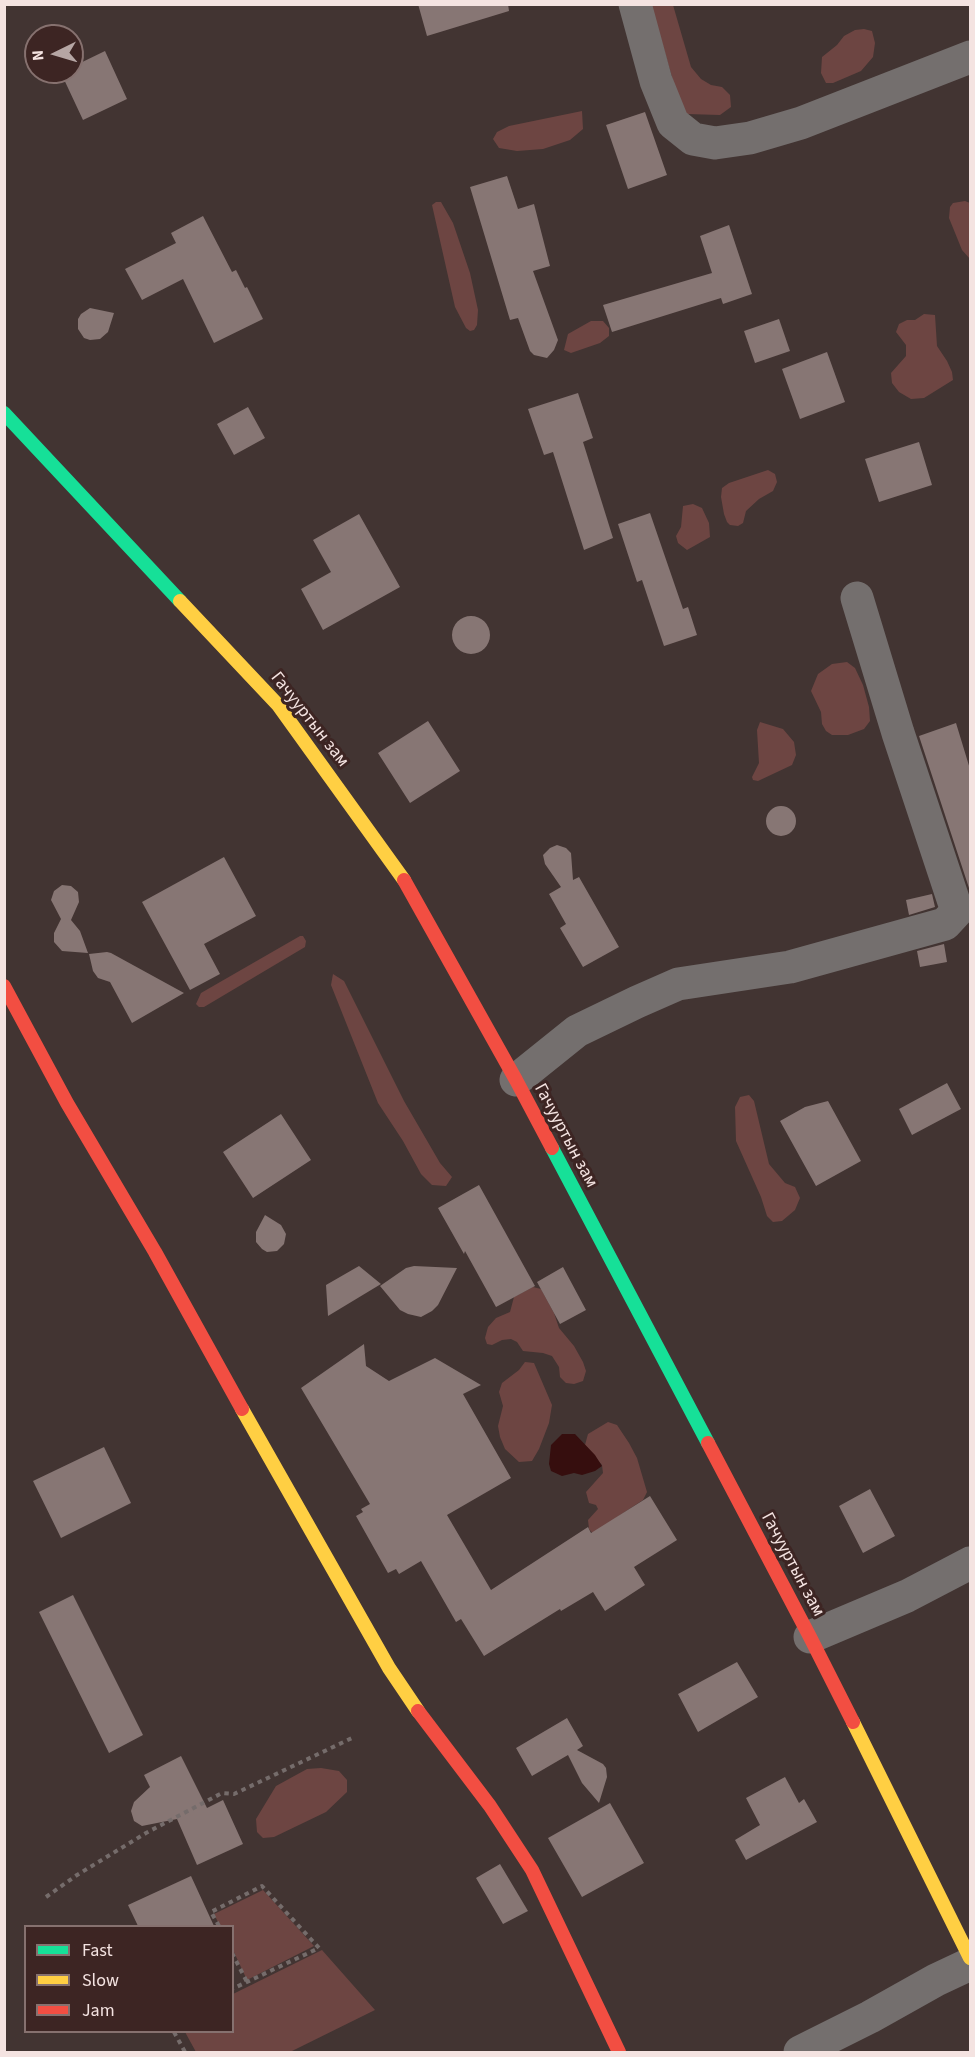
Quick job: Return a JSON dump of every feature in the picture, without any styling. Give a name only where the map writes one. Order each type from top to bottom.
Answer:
[{"type":"main road","name":"Гачууртын зам","points":[[4,414],[278,705],[398,870],[516,1080],[810,1637],[970,1958]]},
{"type":"main road","points":[[4,986],[67,1103],[155,1252],[389,1668],[426,1723],[490,1806],[532,1870],[619,2052]]},
{"type":"street","points":[[635,4],[656,81],[673,123],[693,139],[715,143],[750,138],[801,123],[970,57]]},
{"type":"street","points":[[516,1080],[577,1031],[678,984],[790,967],[945,924],[957,911],[905,756],[857,598]]},
{"type":"street","points":[[810,1637],[907,1596],[970,1563]]},
{"type":"street","points":[[800,2052],[970,1964]]},
{"type":"path","points":[[46,1897],[77,1875],[155,1828],[222,1793],[234,1794],[352,1738]]},
{"type":"path","points":[[218,1925],[211,1912],[262,1886],[320,1948],[234,1988]]},
{"type":"path","points":[[234,1957],[248,1982]]},
{"type":"path","points":[[175,2033],[185,2052]]},
{"type":"shaded area","points":[[651,5],[673,5],[691,67],[701,79],[711,85],[722,87],[730,95],[731,107],[720,115],[687,114],[681,108]]},
{"type":"shaded area","points":[[855,30],[872,31],[875,43],[873,57],[861,71],[833,83],[826,83],[821,73],[822,57],[844,36]]},
{"type":"shaded area","points":[[582,111],[583,129],[570,140],[543,149],[517,151],[499,148],[493,139],[497,132],[509,126]]},
{"type":"shaded area","points":[[965,201],[970,203],[970,259],[962,250],[949,218],[950,207],[953,203]]},
{"type":"shaded area","points":[[441,202],[453,223],[470,273],[478,310],[477,325],[474,330],[470,331],[466,328],[455,307],[432,205]]},
{"type":"shaded area","points":[[924,314],[935,315],[937,346],[947,361],[953,380],[924,398],[911,399],[899,392],[892,383],[891,373],[906,356],[906,345],[896,332],[899,324],[907,320],[915,320]]},
{"type":"shaded area","points":[[591,321],[603,321],[609,328],[609,336],[600,343],[571,353],[564,350],[568,334]]},
{"type":"shaded area","points":[[768,470],[775,474],[777,482],[773,491],[759,499],[746,511],[743,523],[738,526],[730,525],[724,514],[722,488],[729,483]]},
{"type":"shaded area","points":[[693,504],[702,508],[709,523],[710,537],[687,550],[678,543],[676,536],[681,527],[683,506]]},
{"type":"shaded area","points":[[847,662],[855,668],[863,685],[870,721],[864,729],[848,735],[832,735],[822,724],[821,712],[811,691],[818,674],[832,664]]},
{"type":"shaded area","points":[[760,722],[783,729],[794,742],[796,755],[792,765],[758,781],[753,780],[752,777],[759,763],[757,730]]},
{"type":"shaded area","points":[[303,936],[306,941],[305,947],[204,1007],[196,1004],[201,993]]},
{"type":"shaded area","points":[[333,974],[344,981],[404,1101],[440,1163],[452,1177],[446,1186],[432,1185],[421,1174],[378,1103],[331,985]]},
{"type":"shaded area","points":[[749,1095],[754,1101],[769,1164],[785,1183],[795,1187],[800,1198],[795,1210],[782,1221],[773,1222],[767,1216],[736,1141],[735,1107],[740,1097]]},
{"type":"shaded area","points":[[533,1287],[541,1289],[559,1328],[574,1346],[583,1362],[586,1371],[583,1381],[574,1384],[566,1383],[560,1377],[559,1367],[552,1356],[523,1351],[517,1342],[511,1339],[492,1345],[487,1344],[485,1338],[488,1327],[496,1318],[510,1312],[514,1297]]},
{"type":"shaded area","points":[[525,1362],[534,1363],[552,1405],[549,1423],[539,1449],[532,1461],[519,1462],[505,1449],[500,1437],[498,1426],[503,1406],[499,1392],[502,1383],[519,1370]]},
{"type":"shaded area","points":[[608,1422],[617,1425],[629,1443],[637,1458],[647,1492],[643,1500],[595,1536],[589,1529],[588,1520],[598,1509],[596,1505],[589,1503],[586,1492],[603,1473],[602,1465],[585,1445],[588,1434]]},
{"type":"shaded area","points":[[562,1434],[575,1434],[602,1466],[582,1475],[574,1473],[562,1476],[551,1471],[549,1464],[551,1445]]},
{"type":"shaded area","points":[[321,1768],[339,1771],[347,1780],[347,1792],[326,1812],[274,1837],[263,1838],[257,1832],[256,1819],[276,1786],[307,1769]]},
{"type":"shaded area","points":[[263,1890],[314,1946],[247,1980],[234,1952],[234,1925],[220,1925],[214,1914]]},
{"type":"shaded area","points":[[322,1950],[375,2010],[290,2052],[196,2052],[186,2033],[234,2033],[234,1994]]},
{"type":"building","points":[[418,4],[508,4],[509,11],[427,36]]},
{"type":"building","points":[[105,51],[127,99],[83,120],[66,84],[84,84],[84,61]]},
{"type":"building","points":[[645,112],[667,175],[628,189],[606,125]]},
{"type":"building","points":[[507,176],[518,209],[534,204],[550,266],[533,271],[558,340],[554,350],[547,358],[534,355],[530,351],[518,318],[510,320],[470,187]]},
{"type":"building","points":[[203,216],[232,272],[236,270],[263,319],[214,343],[183,279],[142,300],[125,269],[176,243],[171,233]]},
{"type":"building","points":[[729,225],[752,294],[723,304],[721,298],[612,332],[603,305],[712,273],[700,236]]},
{"type":"building","points":[[90,308],[114,313],[108,332],[100,339],[84,338],[78,329],[78,319]]},
{"type":"building","points":[[779,319],[790,351],[755,363],[744,331]]},
{"type":"building","points":[[827,352],[845,402],[800,419],[782,369]]},
{"type":"building","points":[[578,393],[593,438],[583,442],[613,538],[584,550],[553,452],[544,455],[528,409]]},
{"type":"building","points":[[248,407],[265,438],[234,455],[217,424]]},
{"type":"building","points":[[919,442],[932,485],[879,502],[865,459]]},
{"type":"building","points":[[650,513],[683,609],[688,607],[697,635],[664,646],[642,580],[637,582],[618,524]]},
{"type":"building","points":[[359,514],[400,587],[323,630],[301,589],[331,572],[313,540]]},
{"type":"building","points":[[471,616],[484,622],[490,635],[484,648],[471,654],[458,648],[452,635],[458,622]]},
{"type":"building","points":[[428,721],[460,771],[410,803],[378,753]]},
{"type":"building","points":[[956,723],[970,769],[969,888],[919,736]]},
{"type":"building","points":[[781,806],[792,810],[796,821],[792,832],[781,836],[770,832],[766,821],[770,810]]},
{"type":"building","points":[[557,845],[566,848],[571,853],[573,880],[579,877],[619,947],[583,967],[560,928],[566,924],[549,894],[561,887],[545,864],[543,855]]},
{"type":"building","points":[[224,857],[256,916],[204,944],[220,974],[190,990],[142,902]]},
{"type":"building","points":[[62,885],[71,886],[78,892],[79,902],[71,920],[80,931],[88,953],[62,951],[54,942],[54,933],[61,919],[51,900],[54,891]]},
{"type":"building","points":[[932,894],[935,907],[909,915],[906,900]]},
{"type":"building","points":[[944,944],[947,962],[920,967],[917,951]]},
{"type":"building","points":[[107,952],[184,993],[132,1023],[110,982],[98,978],[93,971],[89,954]]},
{"type":"building","points":[[947,1083],[961,1109],[912,1135],[899,1109]]},
{"type":"building","points":[[828,1101],[861,1161],[816,1186],[780,1121],[805,1107]]},
{"type":"building","points":[[281,1114],[311,1160],[253,1198],[223,1152]]},
{"type":"building","points":[[479,1185],[535,1286],[496,1307],[438,1208]]},
{"type":"building","points":[[265,1215],[281,1225],[286,1234],[284,1244],[277,1251],[267,1252],[256,1242],[256,1232]]},
{"type":"building","points":[[359,1266],[381,1284],[328,1316],[326,1285]]},
{"type":"building","points":[[414,1266],[457,1268],[438,1305],[421,1317],[400,1310],[380,1286],[406,1268]]},
{"type":"building","points":[[563,1267],[586,1310],[560,1324],[537,1282]]},
{"type":"building","points":[[364,1344],[366,1366],[389,1381],[435,1358],[481,1385],[463,1394],[511,1478],[447,1515],[491,1590],[588,1527],[591,1533],[650,1496],[677,1540],[634,1567],[645,1585],[605,1611],[593,1592],[561,1611],[560,1609],[484,1656],[461,1619],[456,1622],[421,1561],[399,1574],[396,1569],[388,1573],[356,1516],[363,1512],[361,1509],[370,1504],[301,1388]]},
{"type":"building","points":[[104,1447],[131,1503],[61,1538],[33,1481]]},
{"type":"building","points":[[870,1489],[895,1536],[863,1553],[839,1506]]},
{"type":"building","points":[[73,1595],[143,1735],[109,1753],[39,1612]]},
{"type":"building","points":[[737,1662],[758,1697],[698,1732],[678,1694]]},
{"type":"building","points":[[567,1718],[583,1746],[577,1750],[603,1764],[606,1768],[607,1777],[599,1803],[582,1783],[568,1755],[532,1776],[516,1748]]},
{"type":"building","points":[[181,1756],[207,1808],[223,1800],[243,1844],[197,1865],[177,1819],[142,1826],[134,1821],[131,1811],[134,1802],[150,1787],[144,1775]]},
{"type":"building","points":[[785,1777],[799,1803],[804,1799],[817,1822],[746,1860],[735,1840],[760,1825],[746,1798]]},
{"type":"building","points":[[610,1803],[644,1863],[582,1897],[548,1838]]},
{"type":"building","points":[[500,1864],[528,1911],[503,1924],[476,1878]]},
{"type":"building","points":[[191,1876],[214,1925],[138,1925],[128,1905]]},
{"type":"traffic: fast","points":[[4,413],[180,601]]},
{"type":"traffic: fast","points":[[552,1148],[708,1443]]},
{"type":"traffic: slow","points":[[180,601],[278,705],[404,880]]},
{"type":"traffic: slow","points":[[242,1409],[389,1668],[418,1711]]},
{"type":"traffic: slow","points":[[853,1722],[970,1958]]},
{"type":"traffic: jam","points":[[404,880],[552,1148]]},
{"type":"traffic: jam","points":[[4,986],[67,1103],[155,1252],[242,1409]]},
{"type":"traffic: jam","points":[[708,1443],[853,1722]]},
{"type":"traffic: jam","points":[[418,1711],[490,1806],[532,1870],[619,2052]]}]
